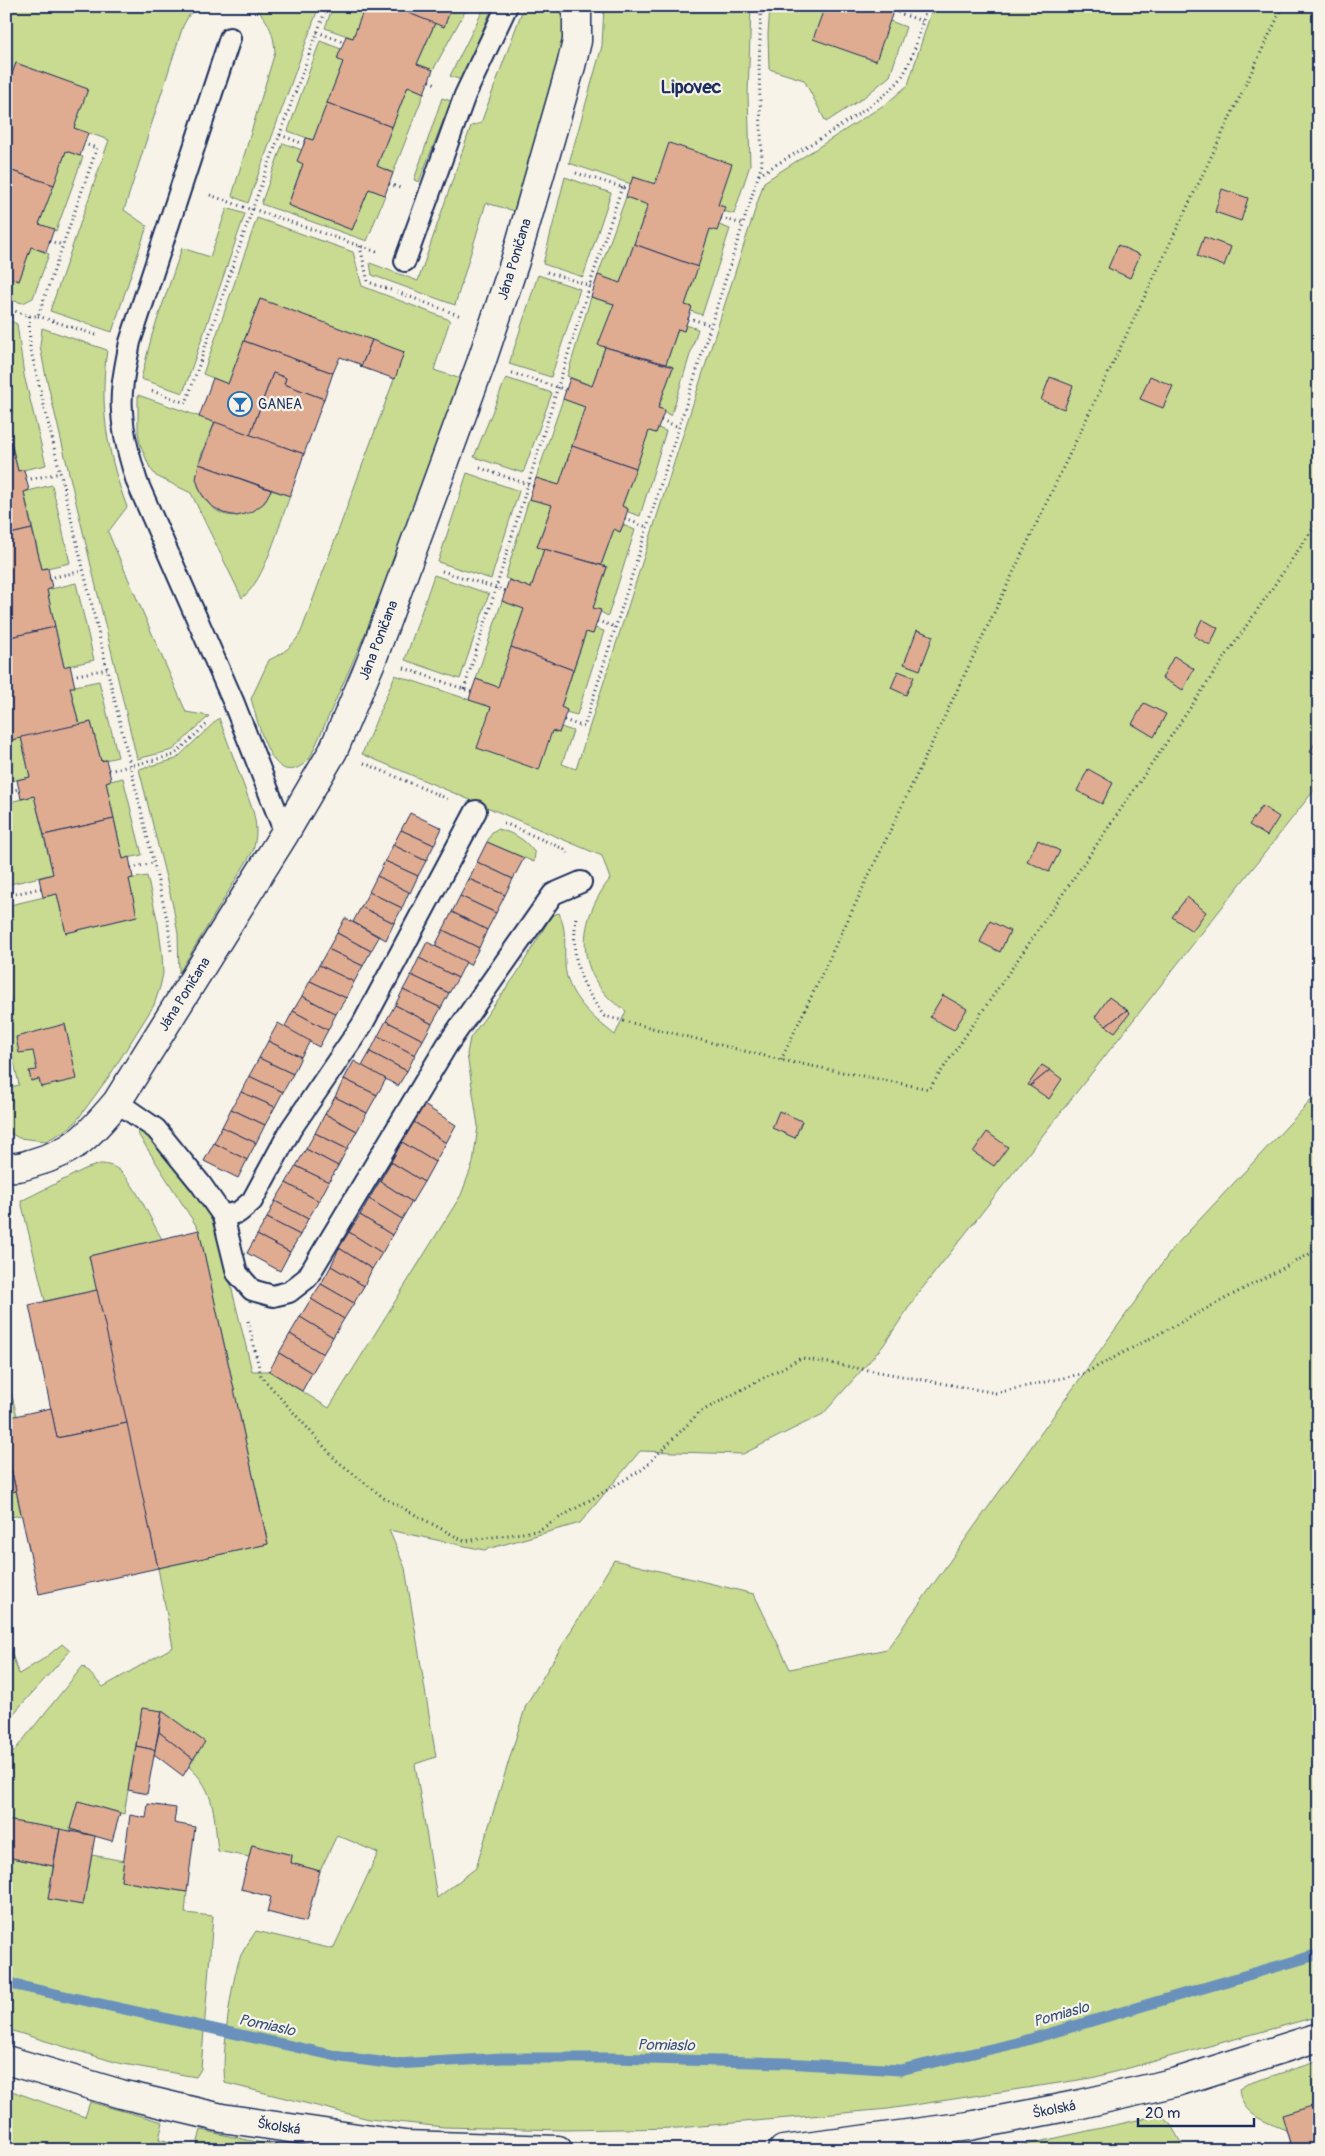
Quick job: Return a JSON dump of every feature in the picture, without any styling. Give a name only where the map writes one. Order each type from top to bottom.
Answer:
[{"type":"street","name":"Jána Poničana","points":[[6,1166],[14,1169],[57,1156],[88,1136],[117,1102],[285,832],[333,751],[373,657],[481,363],[515,261],[577,41],[577,6]]},
{"type":"street","name":"Školská","points":[[783,2150],[970,2126],[1081,2104],[1176,2082],[1319,2037]]},
{"type":"street","name":"Školská","points":[[6,2060],[121,2094],[222,2118],[405,2145],[558,2150]]},
{"type":"lane","points":[[405,261],[465,95],[507,6]]},
{"type":"lane","points":[[230,38],[129,346],[121,410],[127,446],[137,482],[233,701],[285,832]]},
{"type":"lane","points":[[223,1216],[239,1212],[252,1201],[291,1129],[362,1025],[476,810]]},
{"type":"lane","points":[[117,1102],[156,1129],[223,1216],[237,1273],[252,1290],[273,1296],[289,1292],[307,1278],[447,1045],[554,894],[581,882]]},
{"type":"path","points":[[123,382],[186,403],[327,6]]},
{"type":"path","points":[[564,720],[584,727],[762,164],[759,68],[761,6]]},
{"type":"path","points":[[758,175],[846,121],[894,87],[903,76],[927,6]]},
{"type":"path","points":[[1283,6],[781,1060],[929,1089],[1319,520]]},
{"type":"path","points":[[893,11],[922,21]]},
{"type":"path","points":[[318,32],[344,42]]},
{"type":"path","points":[[434,94],[441,76]]},
{"type":"path","points":[[429,82],[437,84]]},
{"type":"path","points":[[280,136],[304,144]]},
{"type":"path","points":[[38,316],[97,148],[84,144]]},
{"type":"path","points":[[542,162],[628,190]]},
{"type":"path","points":[[397,197],[404,179]]},
{"type":"path","points":[[182,184],[377,252],[380,243]]},
{"type":"path","points":[[389,184],[400,188]]},
{"type":"path","points":[[464,689],[497,588],[526,484],[559,388],[589,286],[622,188]]},
{"type":"path","points":[[721,218],[743,224]]},
{"type":"path","points":[[49,241],[63,245]]},
{"type":"path","points":[[360,246],[368,282],[441,308]]},
{"type":"path","points":[[515,261],[594,287]]},
{"type":"path","points":[[6,308],[29,316],[38,316],[129,346]]},
{"type":"path","points":[[29,316],[30,347],[168,923],[171,959]]},
{"type":"path","points":[[688,318],[711,325]]},
{"type":"path","points":[[481,363],[567,390]]},
{"type":"path","points":[[661,420],[679,427]]},
{"type":"path","points":[[446,456],[534,486]]},
{"type":"path","points":[[26,480],[60,473]]},
{"type":"path","points":[[625,519],[647,527]]},
{"type":"path","points":[[409,560],[506,591]]},
{"type":"path","points":[[50,578],[83,571]]},
{"type":"path","points":[[597,621],[616,627]]},
{"type":"path","points":[[373,657],[472,692]]},
{"type":"path","points":[[72,676],[107,669]]},
{"type":"path","points":[[109,771],[174,754],[192,738]]},
{"type":"path","points":[[6,792],[19,789]]},
{"type":"path","points":[[131,868],[153,864]]},
{"type":"path","points":[[6,896],[41,888]]},
{"type":"path","points":[[237,1273],[261,1376],[336,1460],[384,1498],[464,1541],[537,1531],[643,1469],[700,1412],[801,1358],[996,1393],[1085,1374],[1319,1249]]},
{"type":"green space","points":[[6,6],[200,6],[189,15],[183,26],[124,210],[147,226],[112,332],[50,311],[109,140],[74,128],[87,89],[16,63],[6,90]]},
{"type":"green space","points":[[252,6],[319,6],[248,203],[232,196],[275,52],[269,26],[258,10]]},
{"type":"green space","points":[[333,6],[365,6],[353,38],[325,28]]},
{"type":"green space","points":[[452,6],[468,6],[433,70],[417,64],[435,23],[444,27]]},
{"type":"green space","points":[[485,6],[493,6],[461,80],[450,76]]},
{"type":"green space","points":[[524,6],[565,6],[569,25],[515,211],[486,203],[455,305],[372,275],[370,263],[418,281],[471,126],[481,123]]},
{"type":"green space","points":[[604,6],[751,6],[748,94],[750,165],[734,214],[723,211],[724,207],[718,205],[731,164],[655,184],[633,177],[631,184],[569,163],[602,46]]},
{"type":"green space","points":[[770,6],[825,6],[890,21],[906,27],[890,76],[863,98],[826,122],[804,80],[769,69],[768,34]]},
{"type":"green space","points":[[933,6],[1319,6],[1319,784],[917,1295],[883,1346],[823,1414],[743,1454],[640,1451],[580,1523],[484,1550],[389,1530],[405,1568],[436,1757],[415,1764],[437,1898],[476,1868],[526,1705],[614,1560],[754,1594],[790,1669],[887,1649],[1174,1247],[1319,1092],[1319,2016],[1092,2078],[888,2109],[678,2128],[564,2130],[444,2127],[369,2119],[225,2083],[224,2055],[230,1999],[241,1955],[256,1931],[333,1949],[378,1853],[337,1835],[320,1871],[291,1863],[292,1855],[252,1845],[249,1857],[218,1851],[214,1816],[209,1795],[198,1776],[189,1767],[204,1742],[162,1711],[142,1709],[124,1814],[78,1801],[70,1829],[95,1836],[6,1820],[6,1761],[83,1666],[103,1687],[173,1647],[158,1568],[268,1544],[199,1230],[138,1134],[140,1130],[144,1132],[208,1211],[222,1249],[252,1371],[269,1371],[329,1408],[461,1195],[473,1163],[478,1126],[467,1054],[470,1038],[516,975],[552,915],[559,913],[562,919],[566,975],[575,995],[589,1013],[615,1035],[626,1011],[610,999],[597,983],[586,953],[585,938],[588,922],[600,893],[610,879],[602,856],[362,754],[395,675],[491,707],[552,731],[559,733],[561,727],[573,731],[562,764],[576,769],[764,182],[887,103],[908,85]]},
{"type":"green space","points":[[320,41],[341,49],[337,59],[343,62],[313,140],[288,131]]},
{"type":"green space","points":[[408,86],[424,93],[393,173],[377,166]]},
{"type":"green space","points":[[442,98],[451,101],[419,182],[414,180]]},
{"type":"green space","points":[[283,143],[302,150],[303,164],[288,205],[352,230],[369,189],[385,195],[367,241],[261,204]]},
{"type":"green space","points":[[66,151],[83,157],[56,231],[39,224]]},
{"type":"green space","points":[[565,177],[611,193],[583,277],[543,264]]},
{"type":"green space","points":[[626,197],[648,205],[620,283],[598,275]]},
{"type":"green space","points":[[227,208],[245,214],[183,393],[141,379],[152,335],[182,248],[210,257]]},
{"type":"green space","points":[[257,218],[353,252],[362,286],[450,320],[434,370],[461,379],[373,616],[310,758],[297,768],[286,769],[277,764],[263,739],[251,699],[269,660],[288,649],[301,632],[404,352],[260,299],[228,384],[203,374]]},
{"type":"green space","points":[[719,225],[730,229],[702,315],[691,311],[685,305],[710,229]]},
{"type":"green space","points":[[31,247],[49,254],[33,298],[23,303],[6,299],[6,277],[19,281]]},
{"type":"green space","points":[[538,275],[580,289],[551,377],[509,364]]},
{"type":"green space","points":[[591,297],[614,304],[599,345],[605,347],[592,386],[567,376]]},
{"type":"green space","points":[[6,319],[17,324],[24,375],[46,465],[18,471],[9,432],[6,432]]},
{"type":"green space","points":[[686,325],[698,329],[671,416],[658,408],[673,367],[666,364],[678,329],[684,331]]},
{"type":"green space","points":[[42,328],[107,350],[104,391],[106,430],[114,468],[127,507],[108,532],[186,712],[209,716],[173,750],[137,759],[45,372],[40,346]]},
{"type":"green space","points":[[506,378],[552,393],[523,473],[474,457]]},
{"type":"green space","points":[[138,395],[215,422],[201,456],[197,478],[198,485],[205,499],[216,510],[230,516],[243,514],[257,506],[271,490],[290,496],[258,579],[242,598],[191,493],[156,476],[150,468],[140,444],[138,432]]},
{"type":"green space","points":[[563,399],[585,407],[559,485],[536,478]]},
{"type":"green space","points":[[658,428],[666,431],[640,516],[628,512],[628,509],[622,506],[649,431],[656,433]]},
{"type":"green space","points":[[467,473],[519,491],[491,579],[438,562]]},
{"type":"green space","points":[[52,485],[70,563],[42,569],[24,492]]},
{"type":"green space","points":[[529,499],[552,505],[537,546],[544,549],[531,588],[505,578]]},
{"type":"green space","points":[[623,525],[635,530],[608,616],[593,608],[607,568],[601,565],[614,529],[620,532]]},
{"type":"green space","points":[[434,575],[489,594],[460,679],[405,660]]},
{"type":"green space","points":[[76,583],[94,660],[64,667],[47,590]]},
{"type":"green space","points":[[502,601],[524,609],[498,687],[476,679]]},
{"type":"green space","points":[[595,628],[604,631],[577,715],[566,712],[567,710],[561,707],[586,632],[593,634]]},
{"type":"green space","points":[[99,681],[118,757],[101,761],[91,722],[79,725],[70,687]]},
{"type":"green space","points":[[219,718],[253,811],[256,826],[255,841],[253,851],[179,973],[178,934],[173,906],[139,769],[176,759]]},
{"type":"green space","points":[[6,735],[8,741],[21,737],[30,777],[6,782]]},
{"type":"green space","points":[[123,778],[142,855],[123,859],[106,782]]},
{"type":"green space","points":[[34,796],[53,874],[6,885],[6,803]]},
{"type":"green space","points":[[497,829],[509,832],[523,840],[535,853],[534,862],[487,842],[492,832]]},
{"type":"green space","points":[[147,876],[158,923],[162,953],[163,974],[154,1005],[110,1075],[75,1123],[65,1131],[46,1141],[19,1138],[8,1132],[6,1088],[19,1085],[6,1025],[6,1013],[13,1011],[6,982],[6,906],[57,894],[66,933],[136,916],[129,879]]},
{"type":"green space","points":[[100,1164],[114,1167],[127,1178],[138,1194],[162,1239],[89,1256],[97,1290],[45,1301],[21,1201],[85,1169]]},
{"type":"green space","points":[[6,1372],[17,1416],[6,1418]]},
{"type":"green space","points":[[16,1491],[21,1515],[6,1518],[6,1493]]},
{"type":"green space","points":[[6,1638],[19,1674],[45,1658],[62,1644],[70,1651],[6,1722]]},
{"type":"green space","points":[[92,1855],[124,1861],[121,1881],[187,1892],[185,1913],[213,1916],[201,2069],[196,2077],[118,2063],[6,2029],[6,1857],[53,1866],[48,1899],[83,1905]]},
{"type":"green space","points":[[1319,2061],[1319,2150],[1292,2150],[1286,2130],[1263,2120],[1249,2111],[1244,2105],[1239,2089],[1247,2084]]},
{"type":"green space","points":[[6,2076],[10,2077],[9,2090],[85,2117],[90,2102],[163,2122],[159,2139],[196,2149],[201,2130],[294,2150],[6,2150]]},
{"type":"green space","points":[[1160,2115],[1171,2125],[1185,2150],[1002,2150]]},
{"type":"building","points":[[365,6],[391,6],[435,23],[417,64],[433,70],[424,93],[408,86],[392,127],[327,103],[343,62],[337,59],[346,36],[353,38]]},
{"type":"building","points":[[391,6],[452,6],[444,27]]},
{"type":"building","points":[[825,6],[895,6],[876,61],[813,39]]},
{"type":"building","points":[[16,63],[88,89],[74,128],[88,133],[80,156],[66,151],[54,185],[6,169],[6,90]]},
{"type":"building","points":[[327,103],[392,127],[377,166],[393,173],[385,195],[369,189],[352,230],[288,205],[303,164],[297,161],[306,138],[313,140]]},
{"type":"building","points":[[669,143],[732,164],[718,205],[725,207],[717,231],[710,229],[698,267],[634,244],[648,205],[626,197],[627,193],[633,177],[655,184]]},
{"type":"building","points":[[6,169],[54,185],[39,224],[54,229],[46,252],[31,247],[19,281],[6,277]]},
{"type":"building","points":[[1222,189],[1248,198],[1241,221],[1215,212]]},
{"type":"building","points":[[1204,237],[1231,247],[1224,266],[1197,256]]},
{"type":"building","points":[[634,244],[698,267],[685,305],[692,307],[684,331],[678,329],[666,364],[598,345],[614,304],[591,297],[598,275],[620,283]]},
{"type":"building","points":[[1118,245],[1140,255],[1130,278],[1108,268]]},
{"type":"building","points":[[260,299],[372,340],[361,367],[360,364],[340,357],[333,373],[244,341]]},
{"type":"building","points":[[372,340],[404,352],[395,379],[361,367]]},
{"type":"building","points":[[244,341],[333,373],[324,399],[284,384],[286,378],[273,373],[250,435],[199,417],[213,378],[228,384]]},
{"type":"building","points":[[605,347],[673,367],[658,408],[665,410],[656,433],[649,431],[636,468],[572,446],[585,407],[563,399],[570,378],[592,386]]},
{"type":"building","points":[[273,373],[286,378],[284,384],[324,399],[304,454],[250,435]]},
{"type":"building","points":[[1150,376],[1173,386],[1163,408],[1140,399]]},
{"type":"building","points":[[1050,377],[1073,386],[1064,409],[1041,400]]},
{"type":"building","points":[[215,422],[304,454],[290,496],[199,464]]},
{"type":"building","points":[[8,431],[18,471],[24,470],[29,490],[24,492],[32,529],[6,535],[6,432]]},
{"type":"building","points":[[1319,439],[1319,452],[1313,448]]},
{"type":"building","points":[[572,446],[636,468],[622,506],[628,509],[623,525],[620,532],[614,529],[601,565],[537,547],[552,505],[529,499],[536,478],[559,485]]},
{"type":"building","points":[[199,464],[271,490],[264,503],[252,512],[237,516],[223,513],[210,505],[201,493],[196,479]]},
{"type":"building","points":[[32,529],[42,569],[48,568],[52,588],[47,590],[55,627],[6,638],[6,535]]},
{"type":"building","points":[[544,549],[607,567],[593,608],[601,610],[593,634],[586,632],[573,670],[511,647],[524,609],[502,601],[509,580],[531,588]]},
{"type":"building","points":[[1202,619],[1218,628],[1210,645],[1194,636]]},
{"type":"building","points":[[55,627],[64,667],[70,665],[75,687],[70,687],[79,725],[7,741],[6,638]]},
{"type":"building","points":[[917,630],[933,636],[920,670],[904,664]]},
{"type":"building","points":[[511,647],[573,670],[561,707],[567,710],[559,733],[552,731],[539,770],[477,748],[491,707],[469,700],[470,696],[476,679],[498,687]]},
{"type":"building","points":[[1174,656],[1194,669],[1183,690],[1162,678]]},
{"type":"building","points":[[898,671],[914,677],[906,695],[891,688]]},
{"type":"building","points":[[1144,703],[1166,714],[1154,737],[1132,724]]},
{"type":"building","points":[[91,722],[101,761],[106,760],[109,771],[111,780],[106,782],[114,819],[44,835],[34,796],[21,799],[17,780],[30,777],[21,737]]},
{"type":"building","points":[[1319,736],[1319,757],[1310,752]]},
{"type":"building","points":[[1088,769],[1113,783],[1102,804],[1077,791]]},
{"type":"building","points":[[1262,806],[1279,817],[1267,836],[1249,825]]},
{"type":"building","points":[[410,813],[442,828],[434,845],[401,830]]},
{"type":"building","points":[[114,819],[123,859],[129,857],[133,878],[129,879],[137,916],[66,933],[57,894],[43,897],[39,878],[53,874],[44,835]]},
{"type":"building","points":[[401,830],[434,845],[426,861],[393,845]]},
{"type":"building","points":[[1038,840],[1060,851],[1049,872],[1027,861]]},
{"type":"building","points":[[487,842],[524,858],[513,879],[477,862]]},
{"type":"building","points":[[393,845],[426,861],[418,876],[385,861]]},
{"type":"building","points":[[385,861],[418,876],[410,893],[377,876]]},
{"type":"building","points":[[477,862],[513,879],[505,895],[469,879]]},
{"type":"building","points":[[377,876],[409,892],[402,908],[369,892]]},
{"type":"building","points":[[469,879],[505,895],[496,913],[460,896]]},
{"type":"building","points":[[369,892],[402,908],[394,923],[361,907]]},
{"type":"building","points":[[460,896],[496,913],[487,930],[452,912]]},
{"type":"building","points":[[1187,897],[1206,912],[1192,931],[1172,917]]},
{"type":"building","points":[[361,907],[394,923],[386,940],[353,922]]},
{"type":"building","points":[[452,912],[487,930],[479,948],[443,930]]},
{"type":"building","points":[[345,918],[379,937],[371,951],[337,933]]},
{"type":"building","points":[[990,921],[1010,931],[1000,952],[980,942]]},
{"type":"building","points":[[443,930],[479,948],[470,965],[435,946]]},
{"type":"building","points":[[337,933],[371,951],[363,966],[328,949]]},
{"type":"building","points":[[427,942],[466,962],[458,978],[419,958]]},
{"type":"building","points":[[328,949],[363,966],[354,982],[319,965]]},
{"type":"building","points":[[419,958],[458,978],[449,993],[411,975]]},
{"type":"building","points":[[319,965],[354,982],[346,998],[310,981]]},
{"type":"building","points":[[411,975],[449,993],[441,1008],[403,990]]},
{"type":"building","points":[[310,981],[346,998],[336,1014],[302,996]]},
{"type":"building","points":[[403,990],[441,1008],[432,1024],[395,1005]]},
{"type":"building","points":[[943,995],[967,1009],[954,1030],[930,1017]]},
{"type":"building","points":[[302,996],[336,1014],[328,1030],[293,1011]]},
{"type":"building","points":[[1109,997],[1127,1010],[1106,1026],[1095,1017]]},
{"type":"building","points":[[395,1005],[432,1024],[423,1040],[386,1021]]},
{"type":"building","points":[[1127,1010],[1130,1013],[1115,1032],[1106,1026]]},
{"type":"building","points":[[293,1011],[328,1030],[319,1047],[284,1028]]},
{"type":"building","points":[[386,1021],[423,1040],[415,1055],[378,1036]]},
{"type":"building","points":[[278,1023],[310,1041],[301,1057],[268,1041]]},
{"type":"building","points":[[65,1024],[77,1079],[41,1087],[39,1079],[31,1081],[29,1071],[37,1070],[33,1051],[19,1053],[16,1037]]},
{"type":"building","points":[[378,1036],[415,1055],[407,1071],[370,1052]]},
{"type":"building","points":[[268,1041],[301,1057],[293,1074],[259,1058]]},
{"type":"building","points":[[370,1052],[407,1071],[398,1086],[362,1066]]},
{"type":"building","points":[[259,1058],[293,1074],[283,1092],[249,1076]]},
{"type":"building","points":[[354,1061],[386,1079],[377,1095],[344,1079]]},
{"type":"building","points":[[1042,1065],[1050,1070],[1030,1086],[1028,1085]]},
{"type":"building","points":[[1050,1070],[1062,1079],[1049,1099],[1030,1086]]},
{"type":"building","points":[[249,1076],[283,1092],[275,1107],[241,1092]]},
{"type":"building","points":[[344,1079],[377,1095],[367,1113],[335,1097]]},
{"type":"building","points":[[241,1092],[275,1107],[265,1125],[231,1109]]},
{"type":"building","points":[[335,1097],[367,1113],[357,1131],[325,1114]]},
{"type":"building","points":[[424,1105],[456,1125],[446,1143],[414,1122]]},
{"type":"building","points":[[231,1109],[265,1125],[256,1143],[222,1127]]},
{"type":"building","points":[[779,1111],[802,1121],[795,1138],[772,1128]]},
{"type":"building","points":[[325,1114],[357,1131],[347,1149],[315,1133]]},
{"type":"building","points":[[414,1122],[446,1143],[435,1162],[402,1142]]},
{"type":"building","points":[[222,1127],[256,1143],[247,1160],[214,1143]]},
{"type":"building","points":[[987,1132],[1008,1147],[994,1166],[973,1152]]},
{"type":"building","points":[[315,1133],[347,1149],[338,1166],[306,1149]]},
{"type":"building","points":[[402,1142],[435,1162],[424,1182],[391,1162]]},
{"type":"building","points":[[214,1143],[247,1160],[238,1178],[204,1161]]},
{"type":"building","points":[[306,1149],[338,1166],[329,1182],[296,1166]]},
{"type":"building","points":[[391,1162],[424,1182],[412,1202],[380,1181]]},
{"type":"building","points":[[296,1166],[329,1182],[319,1201],[286,1183]]},
{"type":"building","points":[[380,1181],[412,1202],[402,1219],[369,1199]]},
{"type":"building","points":[[286,1183],[319,1201],[308,1219],[275,1201]]},
{"type":"building","points":[[369,1199],[402,1219],[392,1235],[360,1215]]},
{"type":"building","points":[[275,1201],[308,1219],[300,1235],[267,1218]]},
{"type":"building","points":[[360,1215],[392,1235],[382,1253],[349,1232]]},
{"type":"building","points":[[267,1218],[300,1235],[290,1252],[257,1235]]},
{"type":"building","points":[[199,1230],[268,1544],[158,1568],[89,1256]]},
{"type":"building","points":[[349,1232],[382,1253],[372,1269],[339,1248]]},
{"type":"building","points":[[257,1235],[290,1252],[280,1271],[247,1253]]},
{"type":"building","points":[[339,1248],[372,1269],[364,1286],[331,1266]]},
{"type":"building","points":[[331,1266],[364,1286],[354,1303],[321,1284]]},
{"type":"building","points":[[321,1284],[354,1303],[344,1319],[311,1299]]},
{"type":"building","points":[[97,1290],[127,1423],[57,1438],[29,1305]]},
{"type":"building","points":[[311,1299],[344,1319],[333,1337],[300,1317]]},
{"type":"building","points":[[300,1317],[333,1337],[323,1354],[290,1334]]},
{"type":"building","points":[[290,1334],[323,1354],[312,1373],[279,1353]]},
{"type":"building","points":[[279,1353],[312,1373],[302,1391],[269,1371]]},
{"type":"building","points":[[51,1408],[57,1438],[127,1423],[158,1568],[39,1594],[6,1445],[6,1418]]},
{"type":"building","points":[[6,1445],[16,1491],[6,1493]]},
{"type":"building","points":[[142,1708],[162,1711],[155,1750],[136,1746]]},
{"type":"building","points":[[162,1711],[205,1742],[193,1759],[159,1732]]},
{"type":"building","points":[[159,1732],[193,1759],[183,1776],[154,1754]]},
{"type":"building","points":[[136,1746],[155,1750],[147,1794],[128,1790]]},
{"type":"building","points":[[78,1801],[120,1813],[112,1841],[70,1829]]},
{"type":"building","points":[[148,1804],[176,1808],[174,1823],[195,1827],[187,1892],[121,1881],[130,1815],[146,1818]]},
{"type":"building","points":[[6,1820],[60,1829],[53,1866],[6,1857]]},
{"type":"building","points":[[60,1829],[95,1836],[83,1905],[48,1899]]},
{"type":"building","points":[[252,1845],[292,1855],[291,1863],[320,1871],[306,1922],[267,1912],[271,1897],[241,1889]]},
{"type":"building","points":[[1319,2104],[1319,2150],[1292,2150],[1282,2115]]},
{"type":"building","points":[[98,2145],[123,2150],[97,2150]]},
{"type":"waterway","name":"Pomiaslo","points":[[6,1980],[15,1985],[341,2057],[396,2064],[503,2058],[614,2058],[786,2063],[900,2070],[1017,2043],[1319,1954]]},
{"type":"place","name":"GANEA","points":[[240,404]]},
{"type":"district","name":"Lipovec","points":[[691,86]]}]
